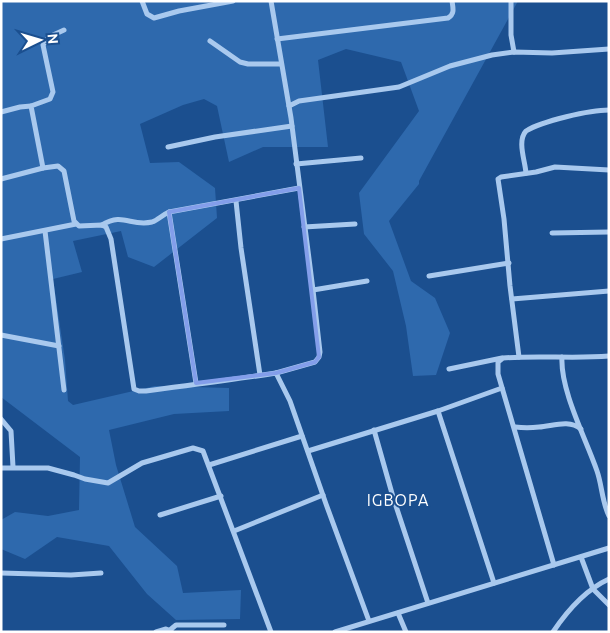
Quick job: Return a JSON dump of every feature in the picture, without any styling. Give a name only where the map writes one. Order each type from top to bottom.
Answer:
[{"type":"street","points":[[142,1],[146,14],[154,18],[179,11],[233,1]]},
{"type":"street","points":[[102,225],[108,231],[111,239],[134,389],[143,392],[196,383],[222,382],[276,373],[315,362],[319,356],[313,290],[292,126],[271,1]]},
{"type":"street","points":[[277,39],[448,18],[454,12],[452,1]]},
{"type":"street","points":[[511,1],[511,34],[514,52]]},
{"type":"street","points":[[1,112],[31,106],[52,97],[53,92],[43,45],[49,37],[64,30]]},
{"type":"street","points":[[210,41],[240,62],[248,64],[281,64]]},
{"type":"street","points":[[289,106],[299,101],[399,87],[466,60],[514,52],[552,53],[609,49]]},
{"type":"street","points":[[31,106],[43,168]]},
{"type":"street","points":[[526,173],[522,143],[523,134],[526,130],[565,117],[598,110],[609,110]]},
{"type":"street","points":[[168,147],[215,137],[292,126]]},
{"type":"street","points":[[296,164],[361,158]]},
{"type":"street","points":[[1,179],[58,166],[64,171],[76,224]]},
{"type":"street","points":[[519,356],[498,179],[500,177],[555,167],[609,170]]},
{"type":"street","points":[[1,239],[76,224],[79,226],[102,225],[111,219],[122,218],[130,222],[152,222],[169,212],[299,188]]},
{"type":"street","points":[[236,201],[260,375]]},
{"type":"street","points":[[169,212],[196,383]]},
{"type":"street","points":[[304,227],[355,224]]},
{"type":"street","points":[[45,231],[64,390]]},
{"type":"street","points":[[552,232],[609,232]]},
{"type":"street","points":[[429,276],[509,263]]},
{"type":"street","points":[[313,290],[367,281]]},
{"type":"street","points":[[512,299],[609,291]]},
{"type":"street","points":[[1,335],[59,346]]},
{"type":"street","points":[[448,369],[519,356],[609,356]]},
{"type":"street","points":[[562,357],[565,381],[598,473],[609,516]]},
{"type":"street","points":[[503,358],[498,362],[498,374],[554,565]]},
{"type":"street","points":[[276,373],[290,401],[322,495],[369,622]]},
{"type":"street","points":[[308,451],[438,411],[502,388]]},
{"type":"street","points":[[438,411],[494,583]]},
{"type":"street","points":[[1,419],[6,422],[11,431],[13,467]]},
{"type":"street","points":[[515,428],[538,428],[569,424],[582,430]]},
{"type":"street","points":[[374,430],[393,497],[428,603]]},
{"type":"street","points":[[209,465],[302,436]]},
{"type":"street","points":[[1,468],[48,468],[85,479],[108,483],[142,463],[193,448],[204,451],[272,632]]},
{"type":"street","points":[[234,531],[322,495]]},
{"type":"street","points":[[160,515],[221,496]]},
{"type":"street","points":[[335,632],[609,548]]},
{"type":"street","points":[[581,557],[593,589],[609,605]]},
{"type":"street","points":[[1,573],[71,575],[101,573]]},
{"type":"street","points":[[552,632],[565,613],[593,589],[609,579]]},
{"type":"street","points":[[398,613],[406,632]]},
{"type":"street","points":[[156,632],[170,631],[176,625],[224,625]]},
{"type":"highlighted area","points":[[299,188],[319,357],[315,362],[276,373],[196,383],[169,212]]},
{"type":"shaded area","points":[[1,1],[518,1],[419,184],[389,221],[411,281],[435,298],[450,333],[436,375],[413,376],[406,326],[393,271],[364,234],[359,193],[419,111],[401,62],[346,49],[318,60],[328,147],[263,147],[229,162],[217,106],[204,99],[183,105],[140,124],[150,163],[179,162],[215,188],[217,218],[154,267],[128,257],[121,231],[73,241],[82,272],[53,279],[65,360],[68,401],[73,405],[155,386],[229,388],[229,411],[174,414],[109,430],[116,465],[135,527],[177,566],[183,593],[241,590],[240,619],[176,620],[147,594],[109,546],[57,537],[25,559],[1,549],[1,520],[15,512],[48,516],[79,510],[80,457],[1,397]]},
{"type":"district","name":"IGBOPA","points":[[398,500]]}]
